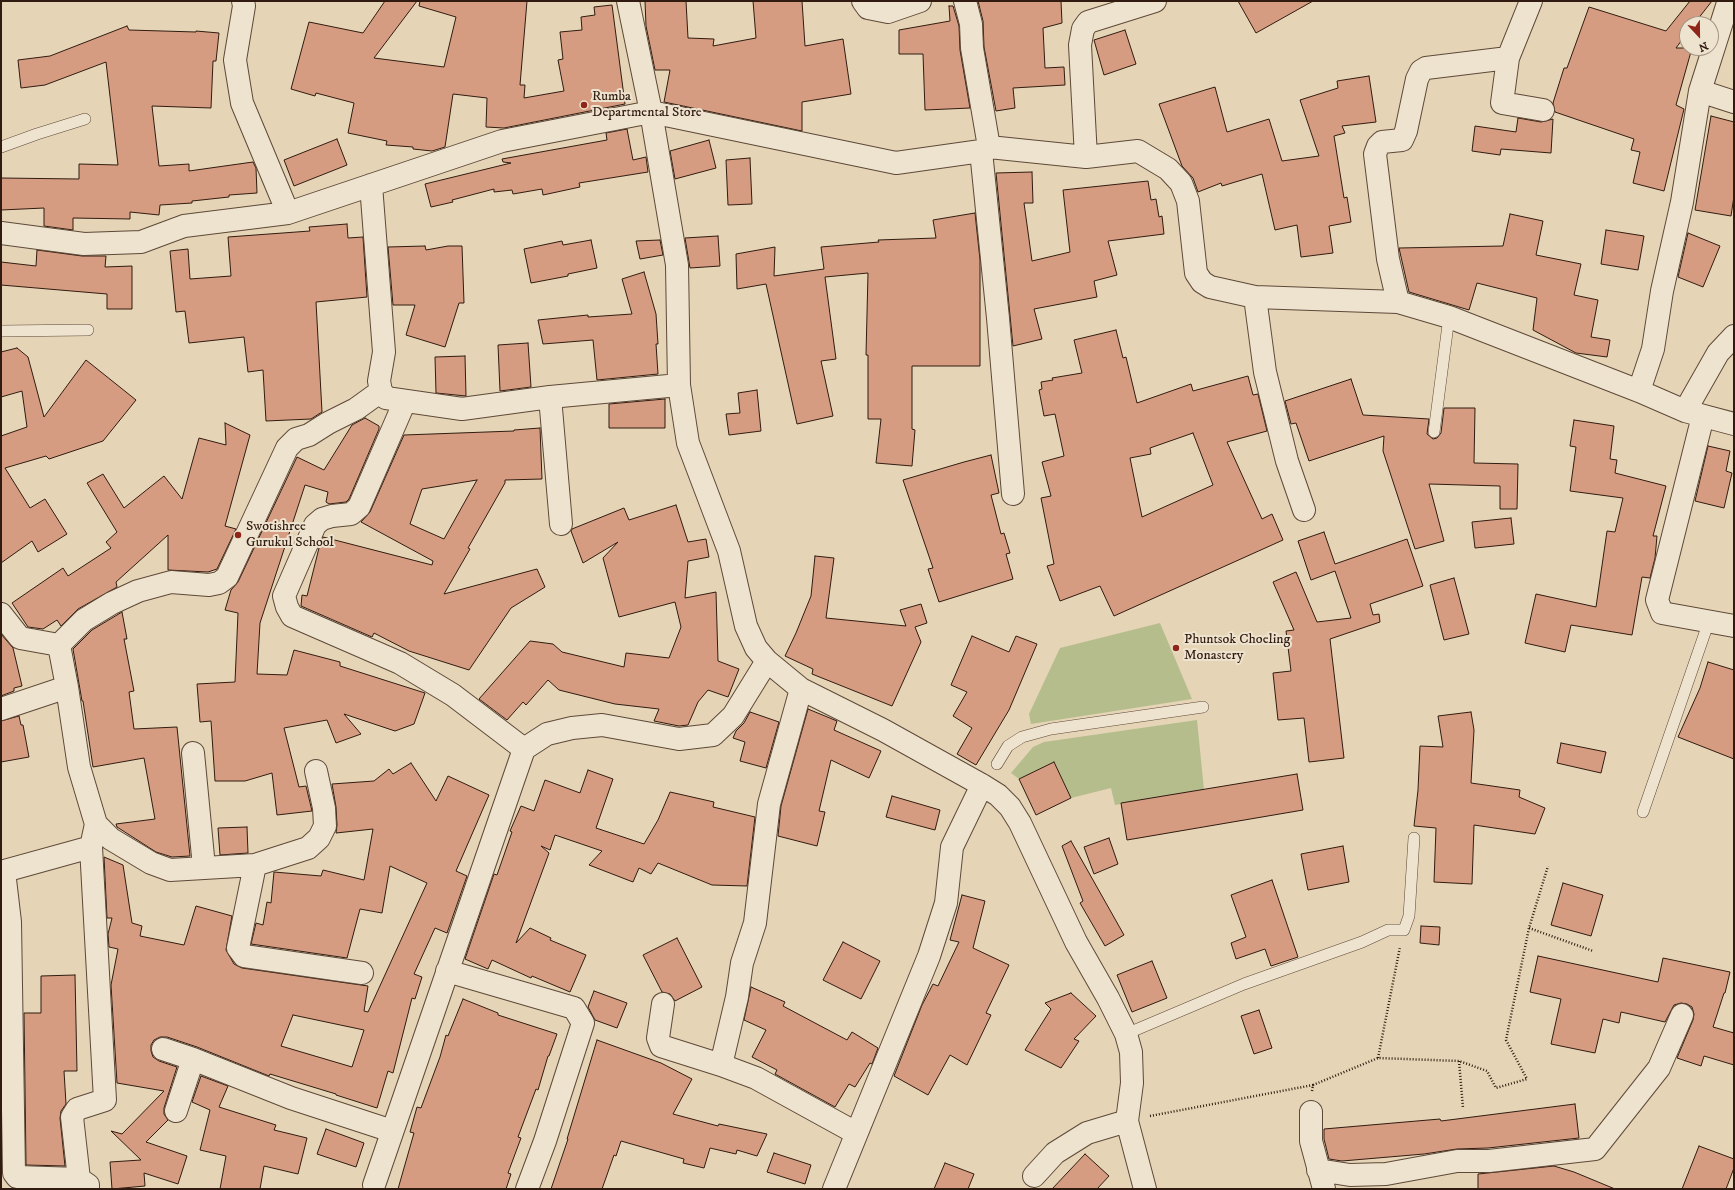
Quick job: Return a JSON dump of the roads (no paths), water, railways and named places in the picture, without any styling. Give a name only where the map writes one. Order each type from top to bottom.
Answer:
[{"type":"street","points":[[243,1],[244,6],[235,60],[242,103],[288,213]]},
{"type":"street","points":[[628,1],[651,112],[678,265],[679,385],[688,443],[729,551],[746,626],[756,648],[767,661],[801,689],[985,780],[1010,807],[1020,823],[1076,942],[1108,998],[1126,1034],[1131,1052],[1132,1083],[1127,1121],[1145,1189]]},
{"type":"street","points":[[863,1],[868,8],[888,12],[920,1]]},
{"type":"street","points":[[965,1],[972,24],[972,48],[985,149],[1013,494]]},
{"type":"street","points":[[1086,157],[1080,45],[1083,30],[1088,22],[1155,1]]},
{"type":"street","points":[[1531,1],[1508,58],[1502,103],[1543,110]]},
{"type":"street","points":[[1639,390],[1653,349],[1662,291],[1682,202],[1700,91],[1727,6],[1731,1]]},
{"type":"street","points":[[1398,302],[1387,252],[1375,154],[1378,146],[1382,142],[1402,140],[1406,131],[1417,78],[1421,71],[1426,68],[1508,58]]},
{"type":"street","points":[[1700,91],[1734,102]]},
{"type":"street","points":[[1,233],[84,244],[141,242],[184,226],[288,213],[502,141],[651,112],[896,163],[985,149],[1086,157],[1138,151],[1168,169],[1181,183],[1188,201],[1196,273],[1202,282],[1210,287],[1255,297],[1398,302],[1449,317],[1639,390],[1694,414],[1734,424]]},
{"type":"street","points":[[371,186],[384,352],[380,381],[381,391],[386,398],[462,409],[550,397],[679,385]]},
{"type":"street","points":[[1255,297],[1265,372],[1287,461],[1304,510]]},
{"type":"street","points":[[1734,336],[1718,353],[1694,414],[1657,600],[1662,613],[1734,626]]},
{"type":"street","points":[[59,645],[84,620],[112,603],[138,591],[171,582],[209,585],[219,583],[227,577],[287,448],[296,439],[309,435],[328,423],[356,409],[381,391]]},
{"type":"street","points":[[550,397],[561,524]]},
{"type":"street","points":[[405,401],[360,507],[351,514],[332,516],[322,519],[315,525],[284,596],[287,607],[292,616],[400,663],[453,694],[524,749]]},
{"type":"street","points":[[1,614],[20,638],[59,645]]},
{"type":"street","points":[[59,645],[79,767],[96,824],[111,839],[151,863],[170,870],[256,865],[308,848],[319,838],[326,826],[324,808],[316,771]]},
{"type":"street","points":[[374,1185],[524,749],[547,734],[572,728],[602,725],[679,739],[713,734],[733,716],[767,661]]},
{"type":"street","points":[[1,709],[67,687]]},
{"type":"street","points":[[721,1065],[737,997],[742,963],[754,923],[769,804],[801,689]]},
{"type":"street","points":[[192,753],[204,867]]},
{"type":"street","points":[[834,1189],[929,956],[946,903],[952,847],[985,780]]},
{"type":"street","points":[[91,847],[3,872],[10,922],[14,1173],[17,1177],[84,1184],[72,1117],[77,1109],[105,1100],[91,847],[96,824]]},
{"type":"street","points":[[256,865],[238,948],[240,953],[244,956],[362,973]]},
{"type":"street","points":[[447,971],[574,1008],[583,1023],[545,1141],[527,1189]]},
{"type":"street","points":[[663,1004],[658,1038],[661,1046],[756,1078],[856,1133]]},
{"type":"street","points":[[1311,1112],[1311,1141],[1321,1180],[1350,1175],[1386,1174],[1457,1161],[1489,1161],[1595,1149],[1659,1068],[1682,1015]]},
{"type":"street","points":[[163,1049],[193,1059],[291,1098],[392,1131]]},
{"type":"street","points":[[176,1111],[193,1059]]},
{"type":"street","points":[[1034,1176],[1055,1153],[1087,1133],[1127,1121]]},
{"type":"lane","points":[[1,147],[85,119]]},
{"type":"lane","points":[[1434,432],[1449,317]]},
{"type":"lane","points":[[1,330],[88,330]]},
{"type":"lane","points":[[1643,812],[1709,621]]},
{"type":"lane","points":[[997,764],[1008,746],[1022,737],[1051,729],[1203,707]]},
{"type":"lane","points":[[1126,1034],[1244,984],[1362,942],[1388,930],[1404,930],[1408,916],[1414,838]]},
{"type":"place","name":"Rumba Departmental Store","points":[[584,105]]},
{"type":"place","name":"Swotishree Gurukul School","points":[[238,535]]},
{"type":"place","name":"Phuntsok Choeling Monastery","points":[[1176,648]]}]
